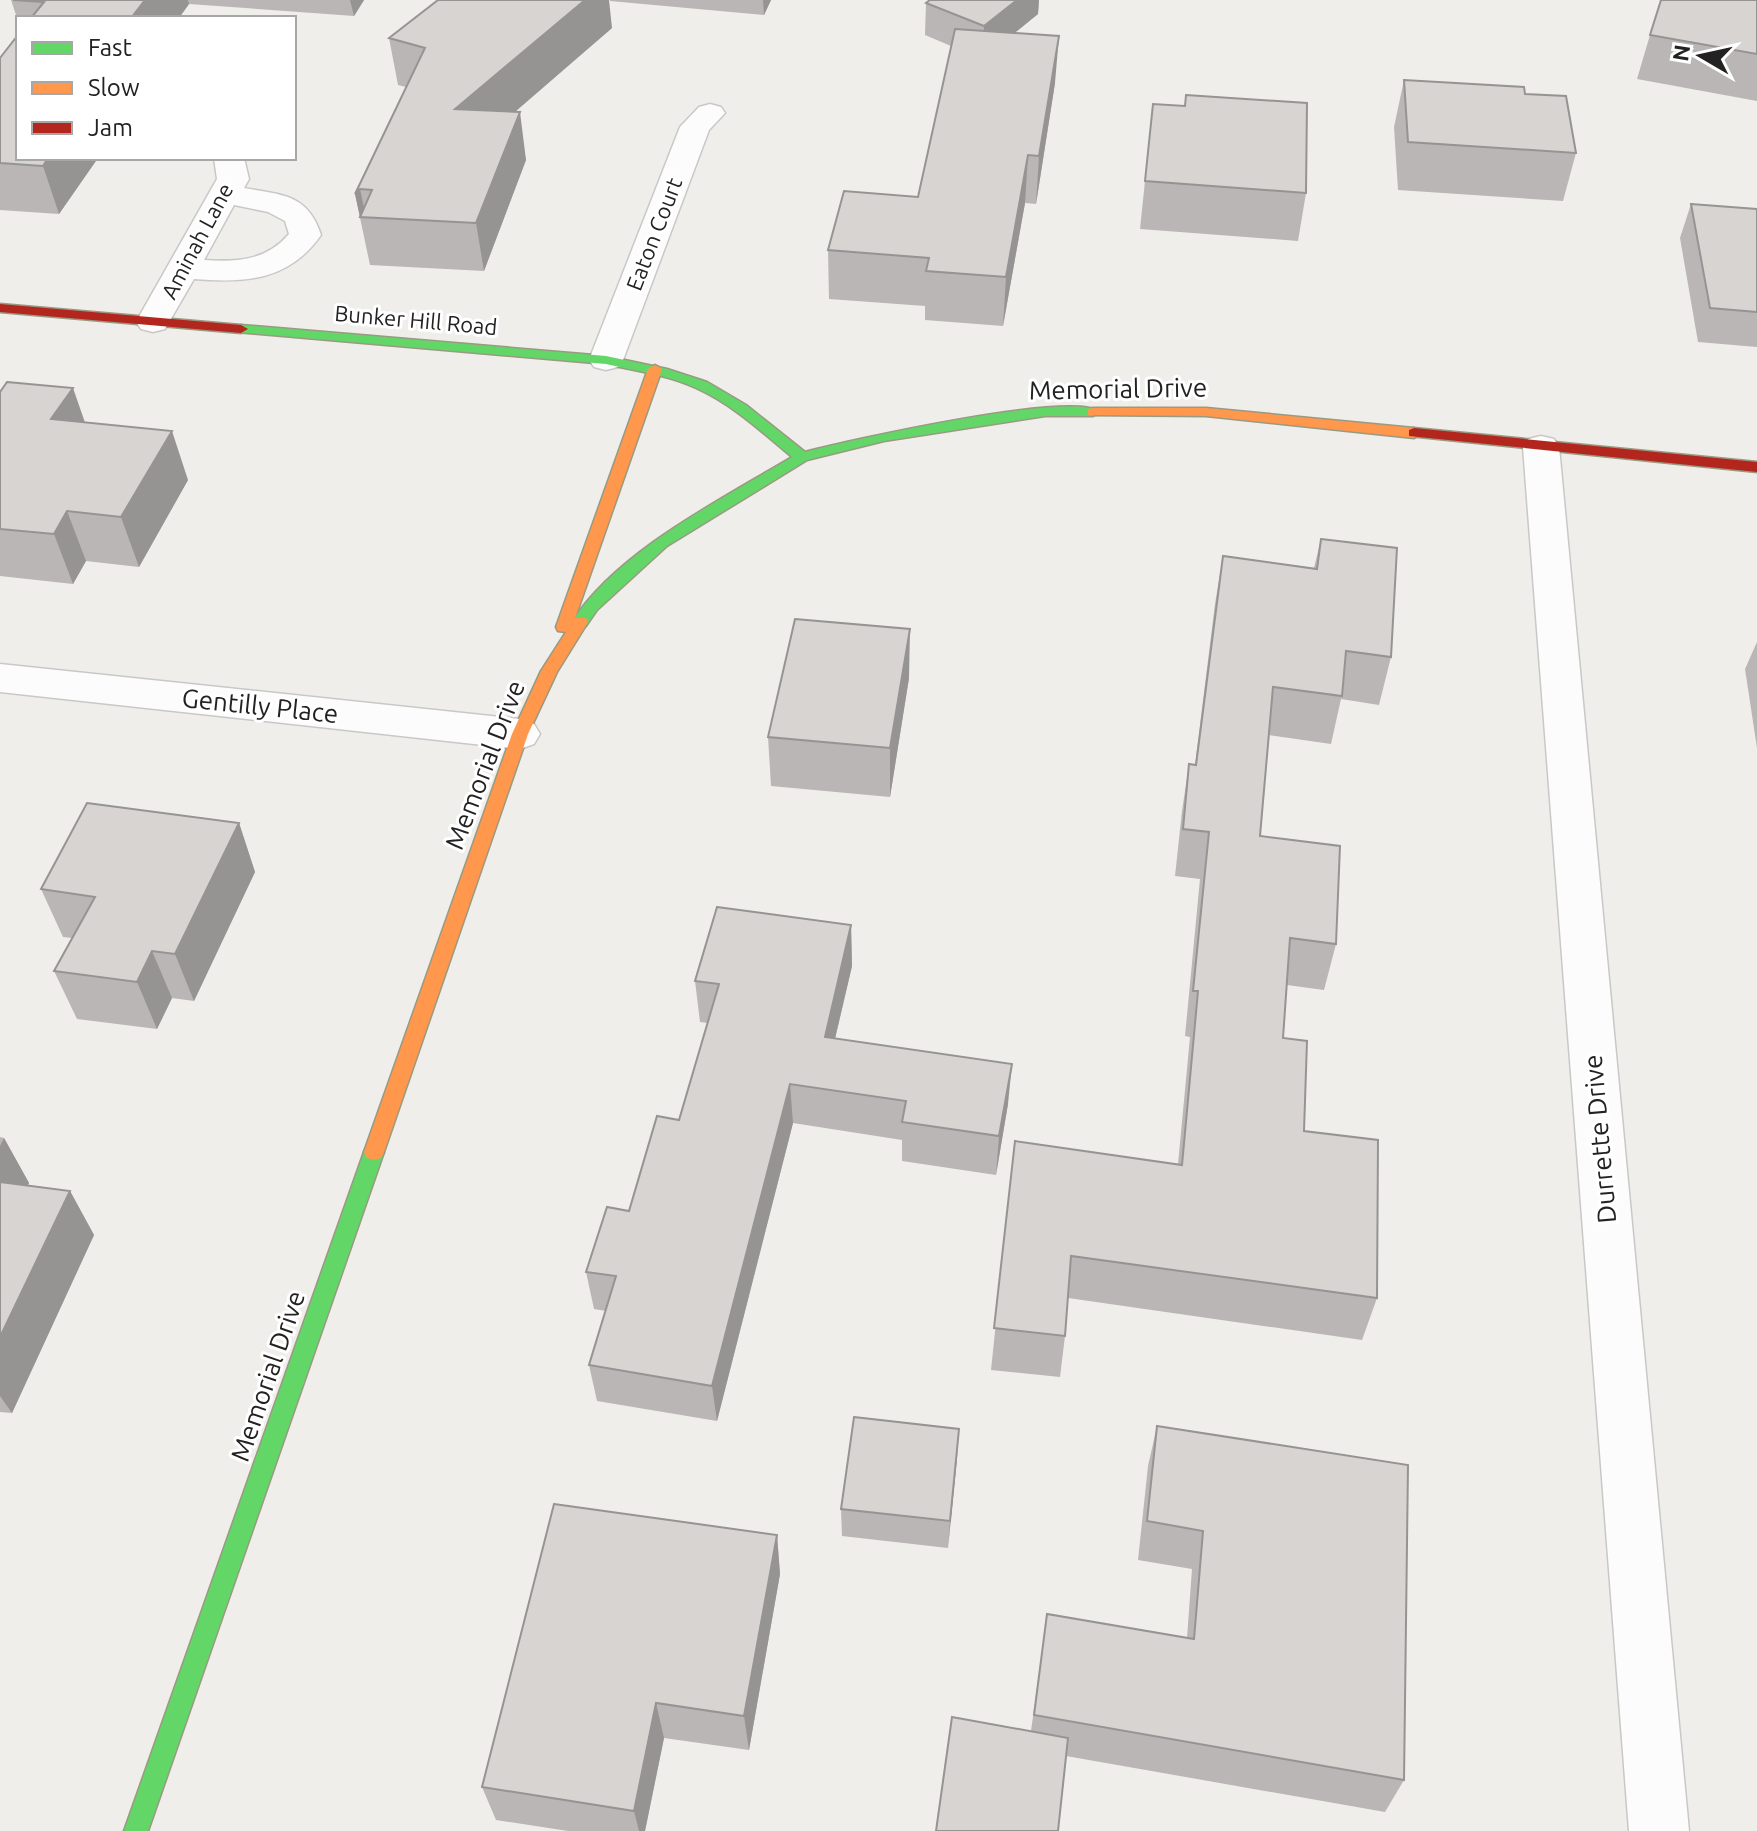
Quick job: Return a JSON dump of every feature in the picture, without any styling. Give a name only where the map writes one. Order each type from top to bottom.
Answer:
[{"type":"street","name":"Eaton Court","points":[[606,360],[695,127],[710,113]]},
{"type":"street","name":"Aminah Lane","points":[[153,322],[233,179],[229,160]]},
{"type":"street","points":[[183,268],[218,272],[255,268],[287,255],[305,235],[299,216],[277,204],[225,194]]},
{"type":"street","name":"Bunker Hill Road","points":[[0,308],[606,360],[655,369],[702,385],[739,408],[802,457]]},
{"type":"street","points":[[549,671],[655,369]]},
{"type":"street","name":"Memorial Drive","points":[[136,1831],[520,734],[549,671],[591,606],[662,542],[802,457],[884,436],[1045,412],[1206,412],[1757,467]]},
{"type":"street","name":"Durrette Drive","points":[[1541,447],[1659,1831]]},
{"type":"street","name":"Gentilly Place","points":[[0,678],[520,734]]},
{"type":"building","points":[[13,0],[145,0],[133,16],[33,16],[44,2]]},
{"type":"building","points":[[438,0],[585,0],[455,109],[520,112],[476,223],[360,217],[372,190],[360,189],[355,194],[425,48],[389,38]]},
{"type":"building","points":[[930,0],[1017,0],[984,26],[926,3]]},
{"type":"building","points":[[1661,0],[1757,0],[1757,54],[1650,35]]},
{"type":"building","points":[[955,29],[1059,36],[1039,156],[1028,155],[1006,277],[926,271],[929,258],[828,250],[844,191],[918,197]]},
{"type":"building","points":[[16,38],[16,160],[47,160],[43,166],[0,163],[0,58]]},
{"type":"building","points":[[1404,80],[1524,87],[1525,94],[1566,96],[1576,153],[1408,142]]},
{"type":"building","points":[[1186,95],[1307,103],[1306,193],[1145,181],[1153,104],[1185,106]]},
{"type":"building","points":[[1691,204],[1757,209],[1757,312],[1710,308]]},
{"type":"building","points":[[7,382],[73,388],[51,419],[172,431],[121,517],[67,511],[54,534],[0,529],[0,392]]},
{"type":"building","points":[[1321,539],[1397,548],[1391,657],[1346,651],[1342,696],[1273,687],[1260,836],[1340,846],[1336,944],[1290,938],[1283,1038],[1307,1041],[1304,1131],[1378,1140],[1377,1298],[1071,1256],[1065,1336],[994,1328],[1015,1141],[1182,1165],[1198,991],[1193,991],[1209,832],[1183,829],[1189,764],[1196,765],[1223,556],[1317,569]]},
{"type":"building","points":[[795,619],[910,629],[890,748],[768,737]]},
{"type":"building","points":[[87,803],[239,823],[175,954],[152,951],[137,982],[54,971],[95,897],[41,889]]},
{"type":"building","points":[[717,907],[851,925],[825,1037],[1012,1064],[999,1136],[902,1122],[906,1101],[790,1084],[712,1386],[589,1365],[616,1276],[586,1272],[607,1207],[629,1211],[657,1116],[679,1120],[719,984],[695,981]]},
{"type":"building","points":[[0,1182],[70,1191],[0,1337]]},
{"type":"building","points":[[854,1417],[959,1429],[950,1521],[841,1509]]},
{"type":"building","points":[[1157,1426],[1408,1465],[1404,1780],[1034,1715],[1047,1614],[1194,1639],[1203,1531],[1147,1521]]},
{"type":"building","points":[[554,1504],[777,1535],[744,1716],[656,1703],[634,1811],[482,1787]]},
{"type":"building","points":[[952,1717],[1068,1738],[1058,1831],[936,1831]]},
{"type":"traffic: fast","points":[[241,329],[606,360],[667,373],[702,385],[741,408],[802,457]]},
{"type":"traffic: fast","points":[[580,622],[591,606],[662,542],[802,457],[884,436],[1045,412],[1093,412]]},
{"type":"traffic: fast","points":[[136,1831],[374,1152]]},
{"type":"traffic: slow","points":[[564,627],[655,369]]},
{"type":"traffic: slow","points":[[1093,412],[1206,412],[1414,433]]},
{"type":"traffic: slow","points":[[374,1152],[520,734],[549,671],[580,622]]},
{"type":"traffic: jam","points":[[0,308],[241,329]]},
{"type":"traffic: jam","points":[[1414,433],[1757,467]]}]
